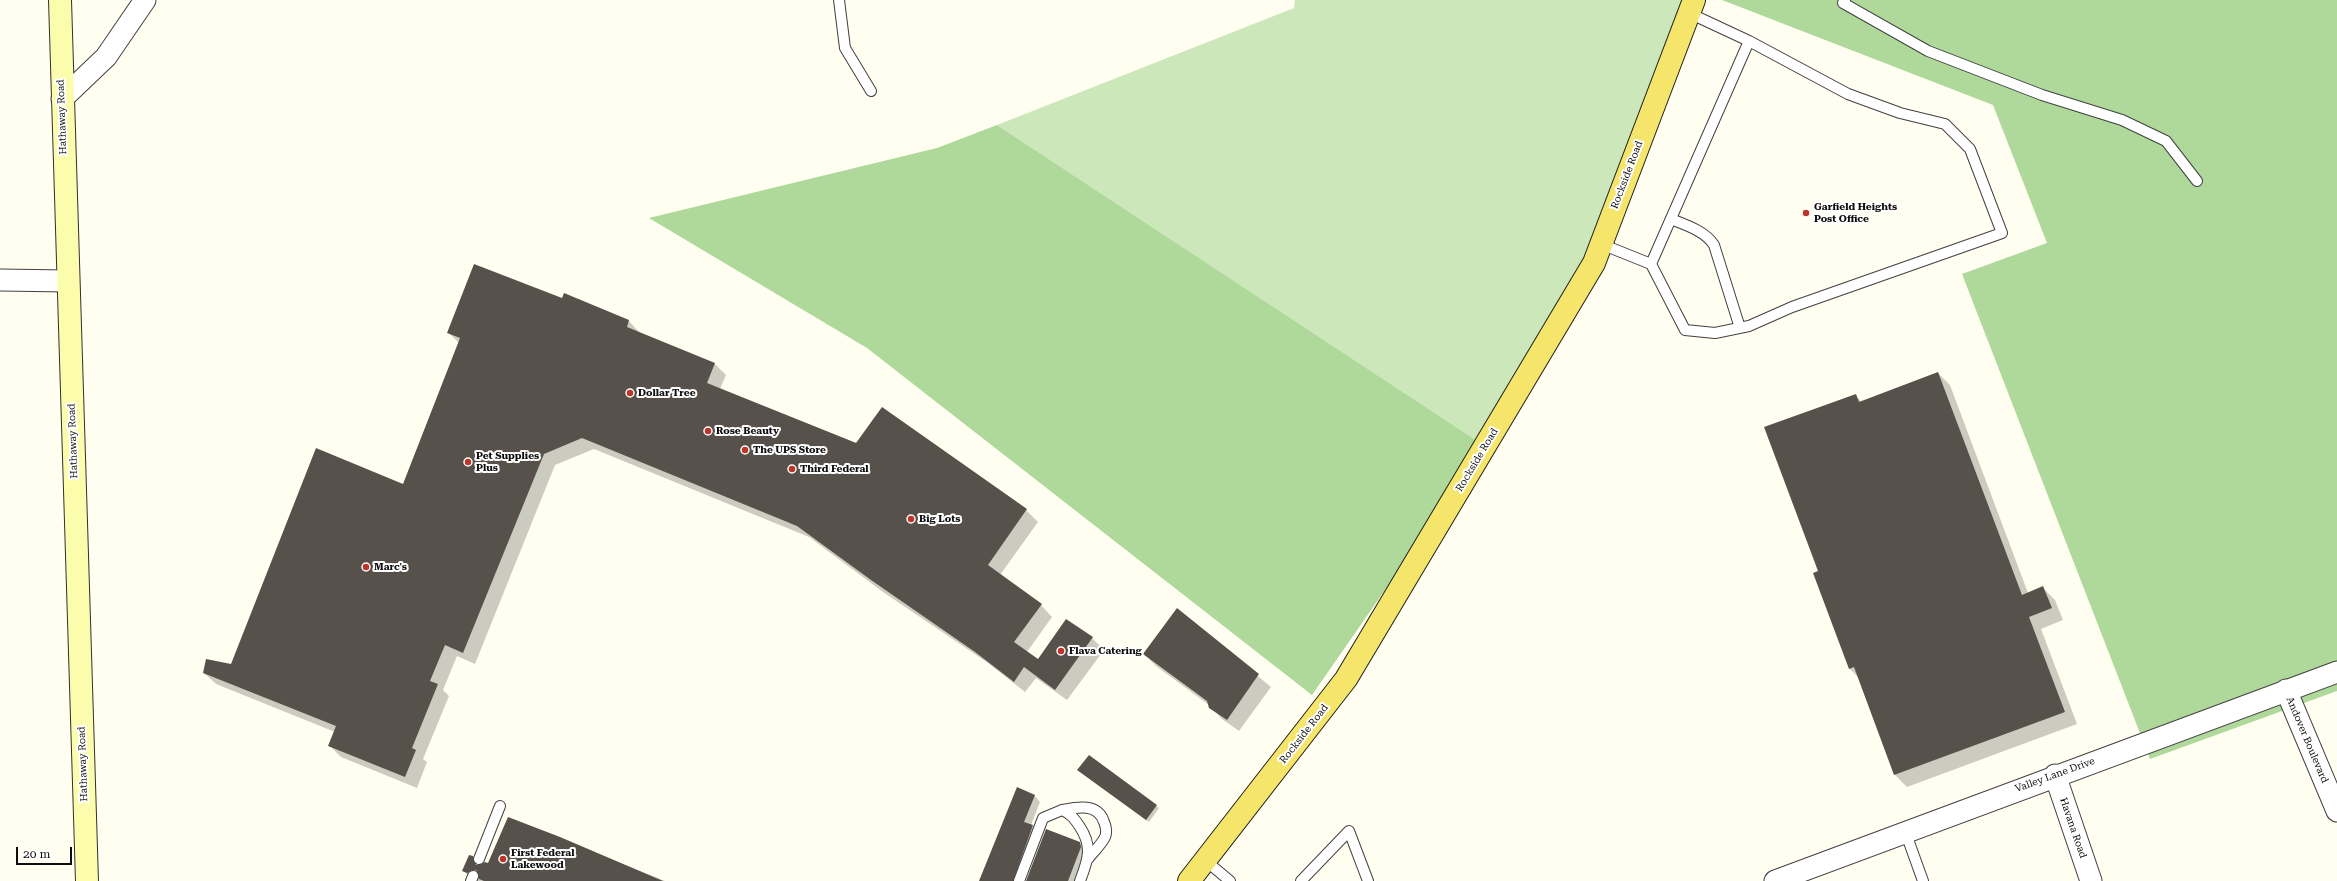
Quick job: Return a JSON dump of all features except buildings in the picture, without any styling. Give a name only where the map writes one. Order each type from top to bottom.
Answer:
[{"type":"main road","name":"Rockside Road","points":[[1188,881],[1346,680],[1594,263],[1691,7]]},
{"type":"street","name":"Hathaway Road","points":[[60,0],[87,881]]},
{"type":"street","points":[[62,99],[106,56],[145,0]]},
{"type":"street","points":[[0,280],[68,281]]},
{"type":"street","name":"Valley Lane Drive","points":[[1775,881],[2054,775],[2337,672]]},
{"type":"street","name":"Andover Boulevard","points":[[2286,690],[2337,811]]},
{"type":"street","name":"Havana Road","points":[[2054,775],[2091,881]]},
{"type":"lane","points":[[839,0],[844,48],[871,91]]},
{"type":"lane","points":[[1845,0],[1843,4],[1928,51],[2042,95],[2122,120],[2166,141],[2197,181]]},
{"type":"lane","points":[[1601,244],[1651,264],[1685,330],[1715,332],[1749,326],[1792,306],[2002,233],[1970,149],[1945,124],[1900,113],[1848,94],[1749,41],[1691,7]]},
{"type":"lane","points":[[1651,264],[1749,41]]},
{"type":"lane","points":[[1671,219],[1695,229],[1710,238],[1714,246],[1740,328]]},
{"type":"lane","points":[[479,859],[500,806]]},
{"type":"lane","points":[[1018,881],[1043,818],[1062,810],[1080,806],[1094,809],[1103,817],[1106,827],[1106,836],[1087,860]]},
{"type":"lane","points":[[1062,810],[1071,814],[1087,839],[1087,860],[1080,881]]},
{"type":"lane","points":[[1301,881],[1349,831],[1368,881]]},
{"type":"lane","points":[[1905,831],[1923,881]]},
{"type":"lane","points":[[1205,860],[1230,881]]},
{"type":"lane","points":[[1311,870],[1315,881]]},
{"type":"green space","points":[[1295,0],[1694,0],[1594,263],[1485,446],[997,125],[1294,8]]},
{"type":"green space","points":[[1722,0],[2337,0],[2337,691],[2150,759],[1962,274],[2047,243],[1993,105]]},
{"type":"green space","points":[[997,125],[1485,446],[1312,695],[867,348],[649,218],[937,148]]},
{"type":"place","name":"Garfield Heights Post Office","points":[[1806,213]]},
{"type":"place","name":"Dollar Tree","points":[[630,393]]},
{"type":"place","name":"Rose Beauty","points":[[708,431]]},
{"type":"place","name":"The UPS Store","points":[[745,450]]},
{"type":"place","name":"Pet Supplies Plus","points":[[468,462]]},
{"type":"place","name":"Third Federal","points":[[792,469]]},
{"type":"place","name":"Big Lots","points":[[911,519]]},
{"type":"place","name":"Marc's","points":[[366,567]]},
{"type":"place","name":"Flava Catering","points":[[1061,651]]},
{"type":"place","name":"First Federal Lakewood","points":[[503,859]]}]
